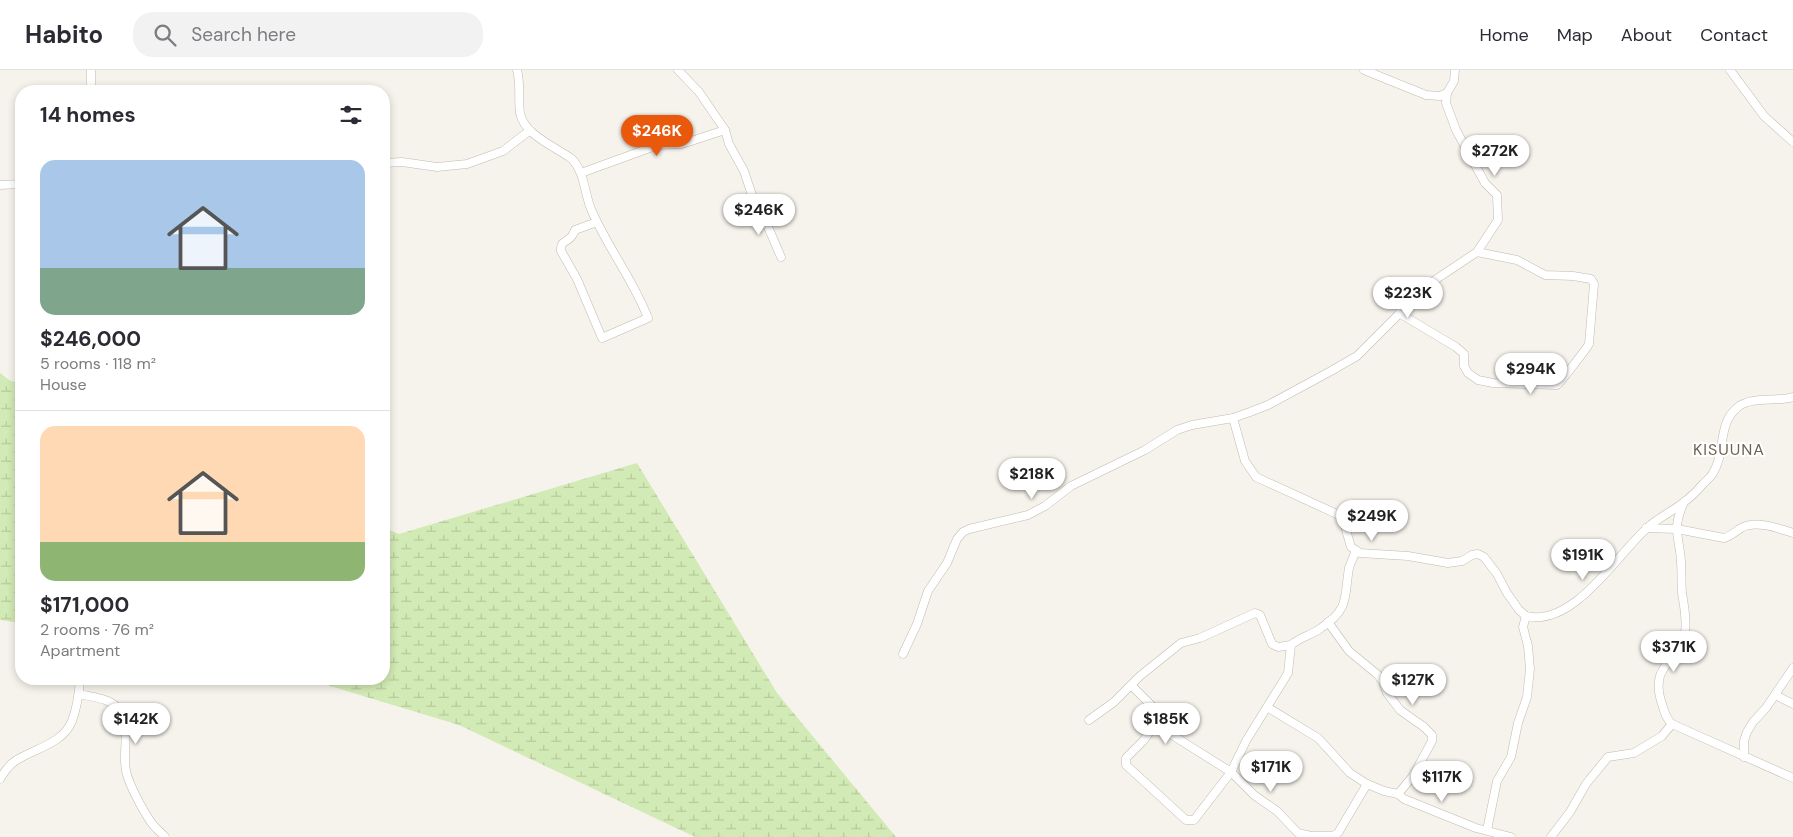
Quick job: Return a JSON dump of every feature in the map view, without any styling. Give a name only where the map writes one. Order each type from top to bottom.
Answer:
[{"type":"street","points":[[91,70],[91,85]]},
{"type":"street","points":[[517,70],[520,115],[529,131],[572,159],[581,173],[590,207],[634,285],[648,318],[602,338],[561,246],[562,242],[571,237],[575,230],[597,222]]},
{"type":"street","points":[[678,70],[699,92],[725,130],[729,144],[744,171],[754,201],[759,206],[780,257]]},
{"type":"street","points":[[1364,70],[1426,95],[1436,96],[1447,93]]},
{"type":"street","points":[[904,654],[928,591],[947,563],[957,539],[963,532],[1028,515],[1045,506],[1071,486],[1145,450],[1177,430],[1192,425],[1233,418],[1268,405],[1357,356],[1429,284],[1477,252],[1498,220],[1497,195],[1485,183],[1456,130],[1446,103],[1447,93],[1454,81],[1455,70]]},
{"type":"street","points":[[1730,70],[1764,116],[1793,142]]},
{"type":"street","points":[[581,173],[658,145],[682,144],[725,130]]},
{"type":"street","points":[[390,162],[437,167],[467,164],[503,151],[529,131]]},
{"type":"street","points":[[0,185],[15,184]]},
{"type":"street","points":[[1399,312],[1456,347],[1464,354],[1464,366],[1468,373],[1478,380],[1493,383],[1549,386],[1561,383],[1589,344],[1594,284],[1591,279],[1545,275],[1517,260],[1477,252]]},
{"type":"street","points":[[1233,418],[1245,461],[1256,477],[1339,515],[1344,523],[1351,546],[1360,553],[1408,556],[1448,563],[1462,561],[1478,554],[1484,557],[1497,574],[1507,594],[1519,610],[1532,618],[1555,614],[1589,592],[1646,528],[1684,502],[1714,473],[1728,419],[1738,407],[1752,401],[1773,400],[1793,396]]},
{"type":"street","points":[[1684,502],[1678,518],[1677,529],[1686,622],[1685,634],[1682,644],[1662,670],[1658,684],[1659,696],[1667,720],[1672,724],[1793,778]]},
{"type":"street","points":[[1646,528],[1677,529],[1724,538],[1750,525],[1774,527],[1793,533]]},
{"type":"street","points":[[1089,720],[1114,702],[1131,685],[1181,643],[1200,638],[1255,613],[1260,615],[1272,644],[1278,646],[1291,645],[1298,639],[1321,628],[1340,612],[1346,598],[1350,567],[1356,550]]},
{"type":"street","points":[[1487,830],[1497,781],[1511,757],[1518,723],[1527,697],[1530,669],[1528,646],[1523,627],[1526,616]]},
{"type":"street","points":[[1328,622],[1349,651],[1378,675],[1400,710],[1424,726],[1432,735],[1432,741],[1413,776],[1398,794]]},
{"type":"street","points":[[1156,723],[1144,740],[1126,758],[1126,765],[1186,820],[1194,820],[1231,772],[1246,741],[1288,673],[1291,645]]},
{"type":"street","points":[[1744,756],[1744,741],[1747,732],[1775,696],[1793,668]]},
{"type":"street","points":[[0,779],[6,768],[14,761],[52,742],[64,733],[72,723],[79,685]]},
{"type":"street","points":[[1131,685],[1151,705],[1156,723],[1189,748],[1231,772],[1254,795],[1277,811],[1298,833],[1311,836],[1333,836],[1338,833],[1366,784]]},
{"type":"street","points":[[78,694],[104,699],[112,703],[126,719],[126,773],[154,826],[165,837]]},
{"type":"street","points":[[1775,696],[1793,704]]},
{"type":"street","points":[[1267,707],[1318,738],[1350,773],[1366,784],[1398,794],[1404,799],[1429,810],[1476,828],[1511,837]]},
{"type":"street","points":[[1551,837],[1570,812],[1586,784],[1608,757],[1634,753],[1662,736],[1672,724]]},
{"type":"green space","points":[[0,373],[15,382],[15,622],[0,620]]},
{"type":"green space","points":[[637,463],[777,693],[896,837],[695,837],[459,725],[327,685],[390,685],[390,530],[399,534]]},
{"type":"district","name":"KISUUNA","points":[[1729,449]]}]
